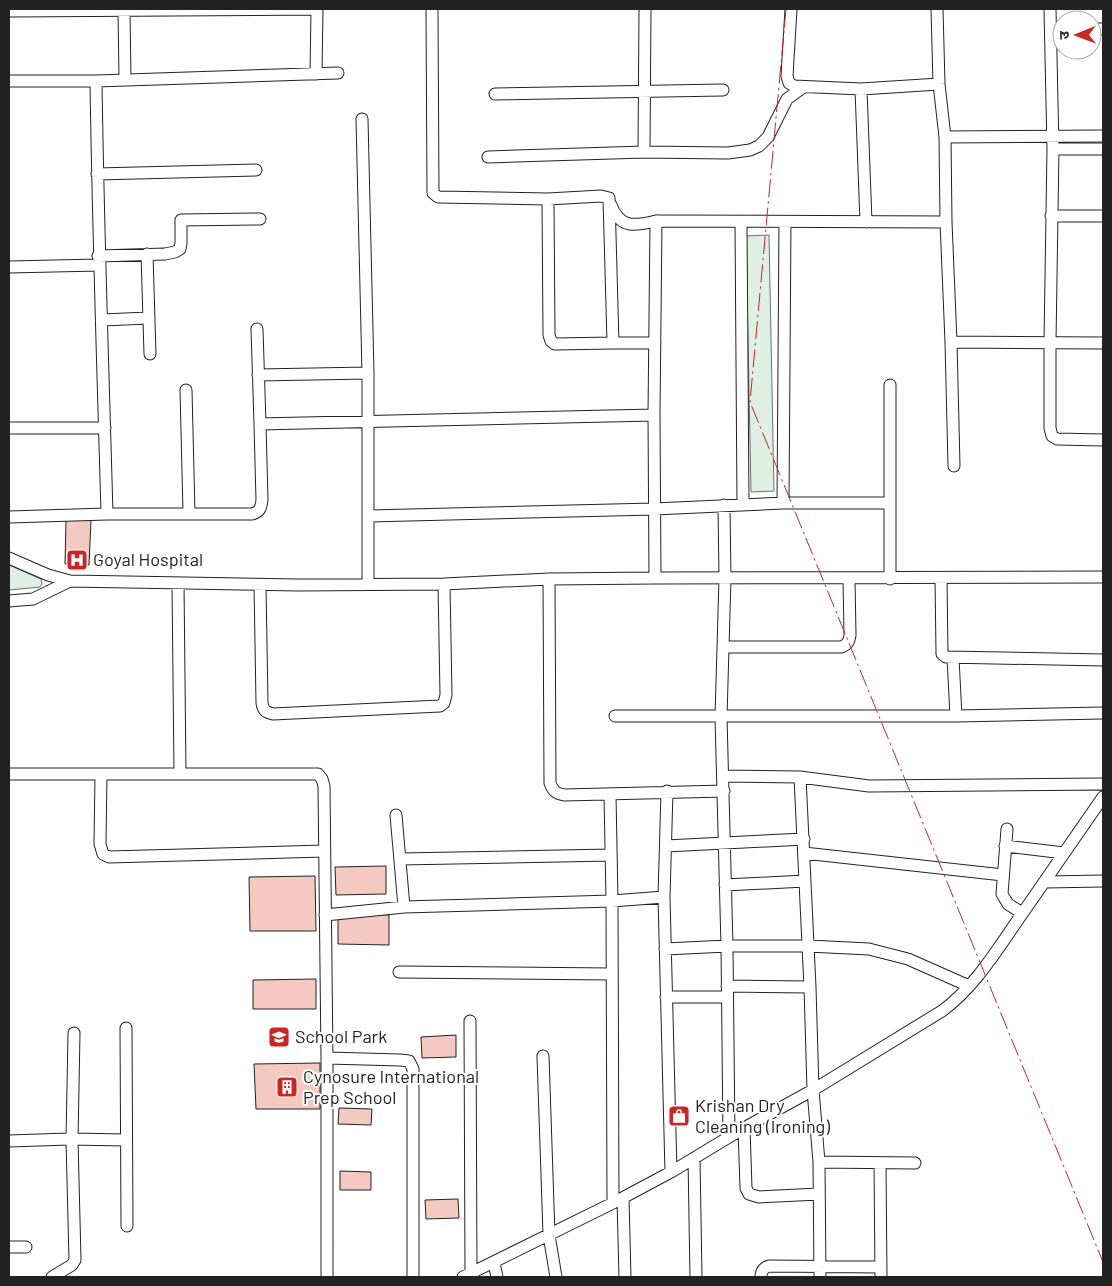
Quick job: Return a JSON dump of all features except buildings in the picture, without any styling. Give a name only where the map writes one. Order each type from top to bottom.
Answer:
[{"type":"street","points":[[9,11],[316,9],[316,74]]},
{"type":"street","points":[[432,9],[433,193],[438,197],[548,199],[601,196],[609,198]]},
{"type":"street","points":[[644,152],[645,9]]},
{"type":"street","points":[[791,9],[786,76],[789,83],[794,86],[802,88],[860,89],[939,84]]},
{"type":"street","points":[[937,9],[939,84],[945,137],[954,466]]},
{"type":"street","points":[[124,10],[125,80]]},
{"type":"street","points":[[1055,60],[1052,136],[1050,428],[1052,436],[1056,439],[1103,440]]},
{"type":"street","points":[[9,81],[96,81],[338,74]]},
{"type":"street","points":[[96,81],[99,260],[107,514]]},
{"type":"street","points":[[488,157],[644,152],[728,153],[755,148],[768,137],[786,99],[802,88]]},
{"type":"street","points":[[860,89],[866,222]]},
{"type":"street","points":[[495,94],[723,90]]},
{"type":"street","points":[[362,119],[368,373],[368,584]]},
{"type":"street","points":[[945,137],[1103,136]]},
{"type":"street","points":[[1052,149],[1103,149]]},
{"type":"street","points":[[97,174],[256,170]]},
{"type":"street","points":[[609,198],[615,214],[625,223],[632,225],[656,221],[946,222]]},
{"type":"street","points":[[609,198],[613,343]]},
{"type":"street","points":[[548,199],[550,341],[555,344],[655,343]]},
{"type":"street","points":[[1051,216],[1103,216]]},
{"type":"street","points":[[9,267],[147,254],[166,254],[180,249],[181,220],[260,219]]},
{"type":"street","points":[[655,578],[656,221]]},
{"type":"street","points":[[741,222],[743,504]]},
{"type":"street","points":[[783,503],[785,222]]},
{"type":"street","points":[[147,254],[150,354]]},
{"type":"street","points":[[102,320],[149,318]]},
{"type":"street","points":[[9,517],[257,513],[260,509],[260,424],[256,330]]},
{"type":"street","points":[[952,342],[1103,343]]},
{"type":"street","points":[[258,375],[368,373]]},
{"type":"street","points":[[890,385],[890,579]]},
{"type":"street","points":[[186,390],[190,513]]},
{"type":"street","points":[[260,424],[654,414]]},
{"type":"street","points":[[9,428],[105,428]]},
{"type":"street","points":[[369,516],[654,510],[783,503],[890,503]]},
{"type":"street","points":[[724,505],[725,578],[721,717],[727,946],[728,1137]]},
{"type":"street","points":[[9,558],[48,575],[70,581],[260,585],[444,584],[550,579],[655,578],[890,579],[1103,577]]},
{"type":"street","points":[[722,647],[846,646],[850,635],[848,578]]},
{"type":"street","points":[[941,578],[942,654],[946,657],[1103,660]]},
{"type":"street","points":[[550,579],[550,783],[552,790],[557,794],[610,795],[667,791],[724,791]]},
{"type":"street","points":[[9,601],[32,599],[70,581]]},
{"type":"street","points":[[178,583],[180,774]]},
{"type":"street","points":[[260,585],[262,703],[263,710],[274,714],[440,706],[444,703],[446,695],[444,584]]},
{"type":"street","points":[[954,658],[956,716]]},
{"type":"street","points":[[615,716],[956,716],[1103,713]]},
{"type":"street","points":[[9,774],[318,774],[322,779],[324,786],[328,1058],[327,1277]]},
{"type":"street","points":[[101,775],[100,844],[103,854],[109,856],[324,851]]},
{"type":"street","points":[[723,776],[800,777],[869,786],[1103,784]]},
{"type":"street","points":[[800,777],[813,1090],[819,1162],[820,1272]]},
{"type":"street","points":[[667,791],[664,897],[671,1172]]},
{"type":"street","points":[[610,795],[612,974],[618,1201],[625,1277]]},
{"type":"street","points":[[470,1020],[467,1275],[618,1201],[671,1172],[728,1137],[813,1090],[956,1000],[970,986],[1103,797]]},
{"type":"street","points":[[396,815],[404,907]]},
{"type":"street","points":[[1007,830],[1002,894],[1008,904],[1022,913]]},
{"type":"street","points":[[666,846],[804,839]]},
{"type":"street","points":[[1005,846],[1064,853]]},
{"type":"street","points":[[804,853],[1003,876]]},
{"type":"street","points":[[400,858],[612,855]]},
{"type":"street","points":[[725,885],[805,881]]},
{"type":"street","points":[[1044,882],[1103,881]]},
{"type":"street","points":[[325,915],[404,907],[612,902],[664,897]]},
{"type":"street","points":[[665,949],[727,946],[851,948],[888,954],[929,967],[970,986]]},
{"type":"street","points":[[399,972],[612,974]]},
{"type":"street","points":[[666,997],[810,987]]},
{"type":"street","points":[[126,1028],[127,1226]]},
{"type":"street","points":[[52,1277],[72,1265],[75,1260],[72,1140],[74,1033]]},
{"type":"street","points":[[543,1056],[549,1235],[556,1277]]},
{"type":"street","points":[[328,1058],[410,1061],[413,1069],[413,1277]]},
{"type":"street","points":[[744,1128],[746,1188],[749,1194],[758,1197],[820,1194]]},
{"type":"street","points":[[9,1141],[126,1140]]},
{"type":"street","points":[[694,1158],[696,1277]]},
{"type":"street","points":[[819,1162],[915,1163]]},
{"type":"street","points":[[761,1277],[761,1272],[769,1266],[820,1272],[881,1272],[880,1163]]},
{"type":"street","points":[[9,1247],[26,1247]]},
{"type":"street","points":[[494,1263],[497,1277]]},
{"type":"green space","points":[[769,235],[774,491],[751,492],[746,236]]},
{"type":"green space","points":[[9,565],[41,579],[42,584],[40,587],[9,590]]},
{"type":"power","points":[[786,9],[750,402],[1103,1262]]},
{"type":"place","name":"Goyal Hospital","points":[[77,560]]},
{"type":"place","name":"School Park","points":[[279,1037]]},
{"type":"place","name":"Cynosure International Prep School","points":[[287,1087]]},
{"type":"place","name":"Krishan Dry Cleaning (Ironing)","points":[[679,1116]]}]
